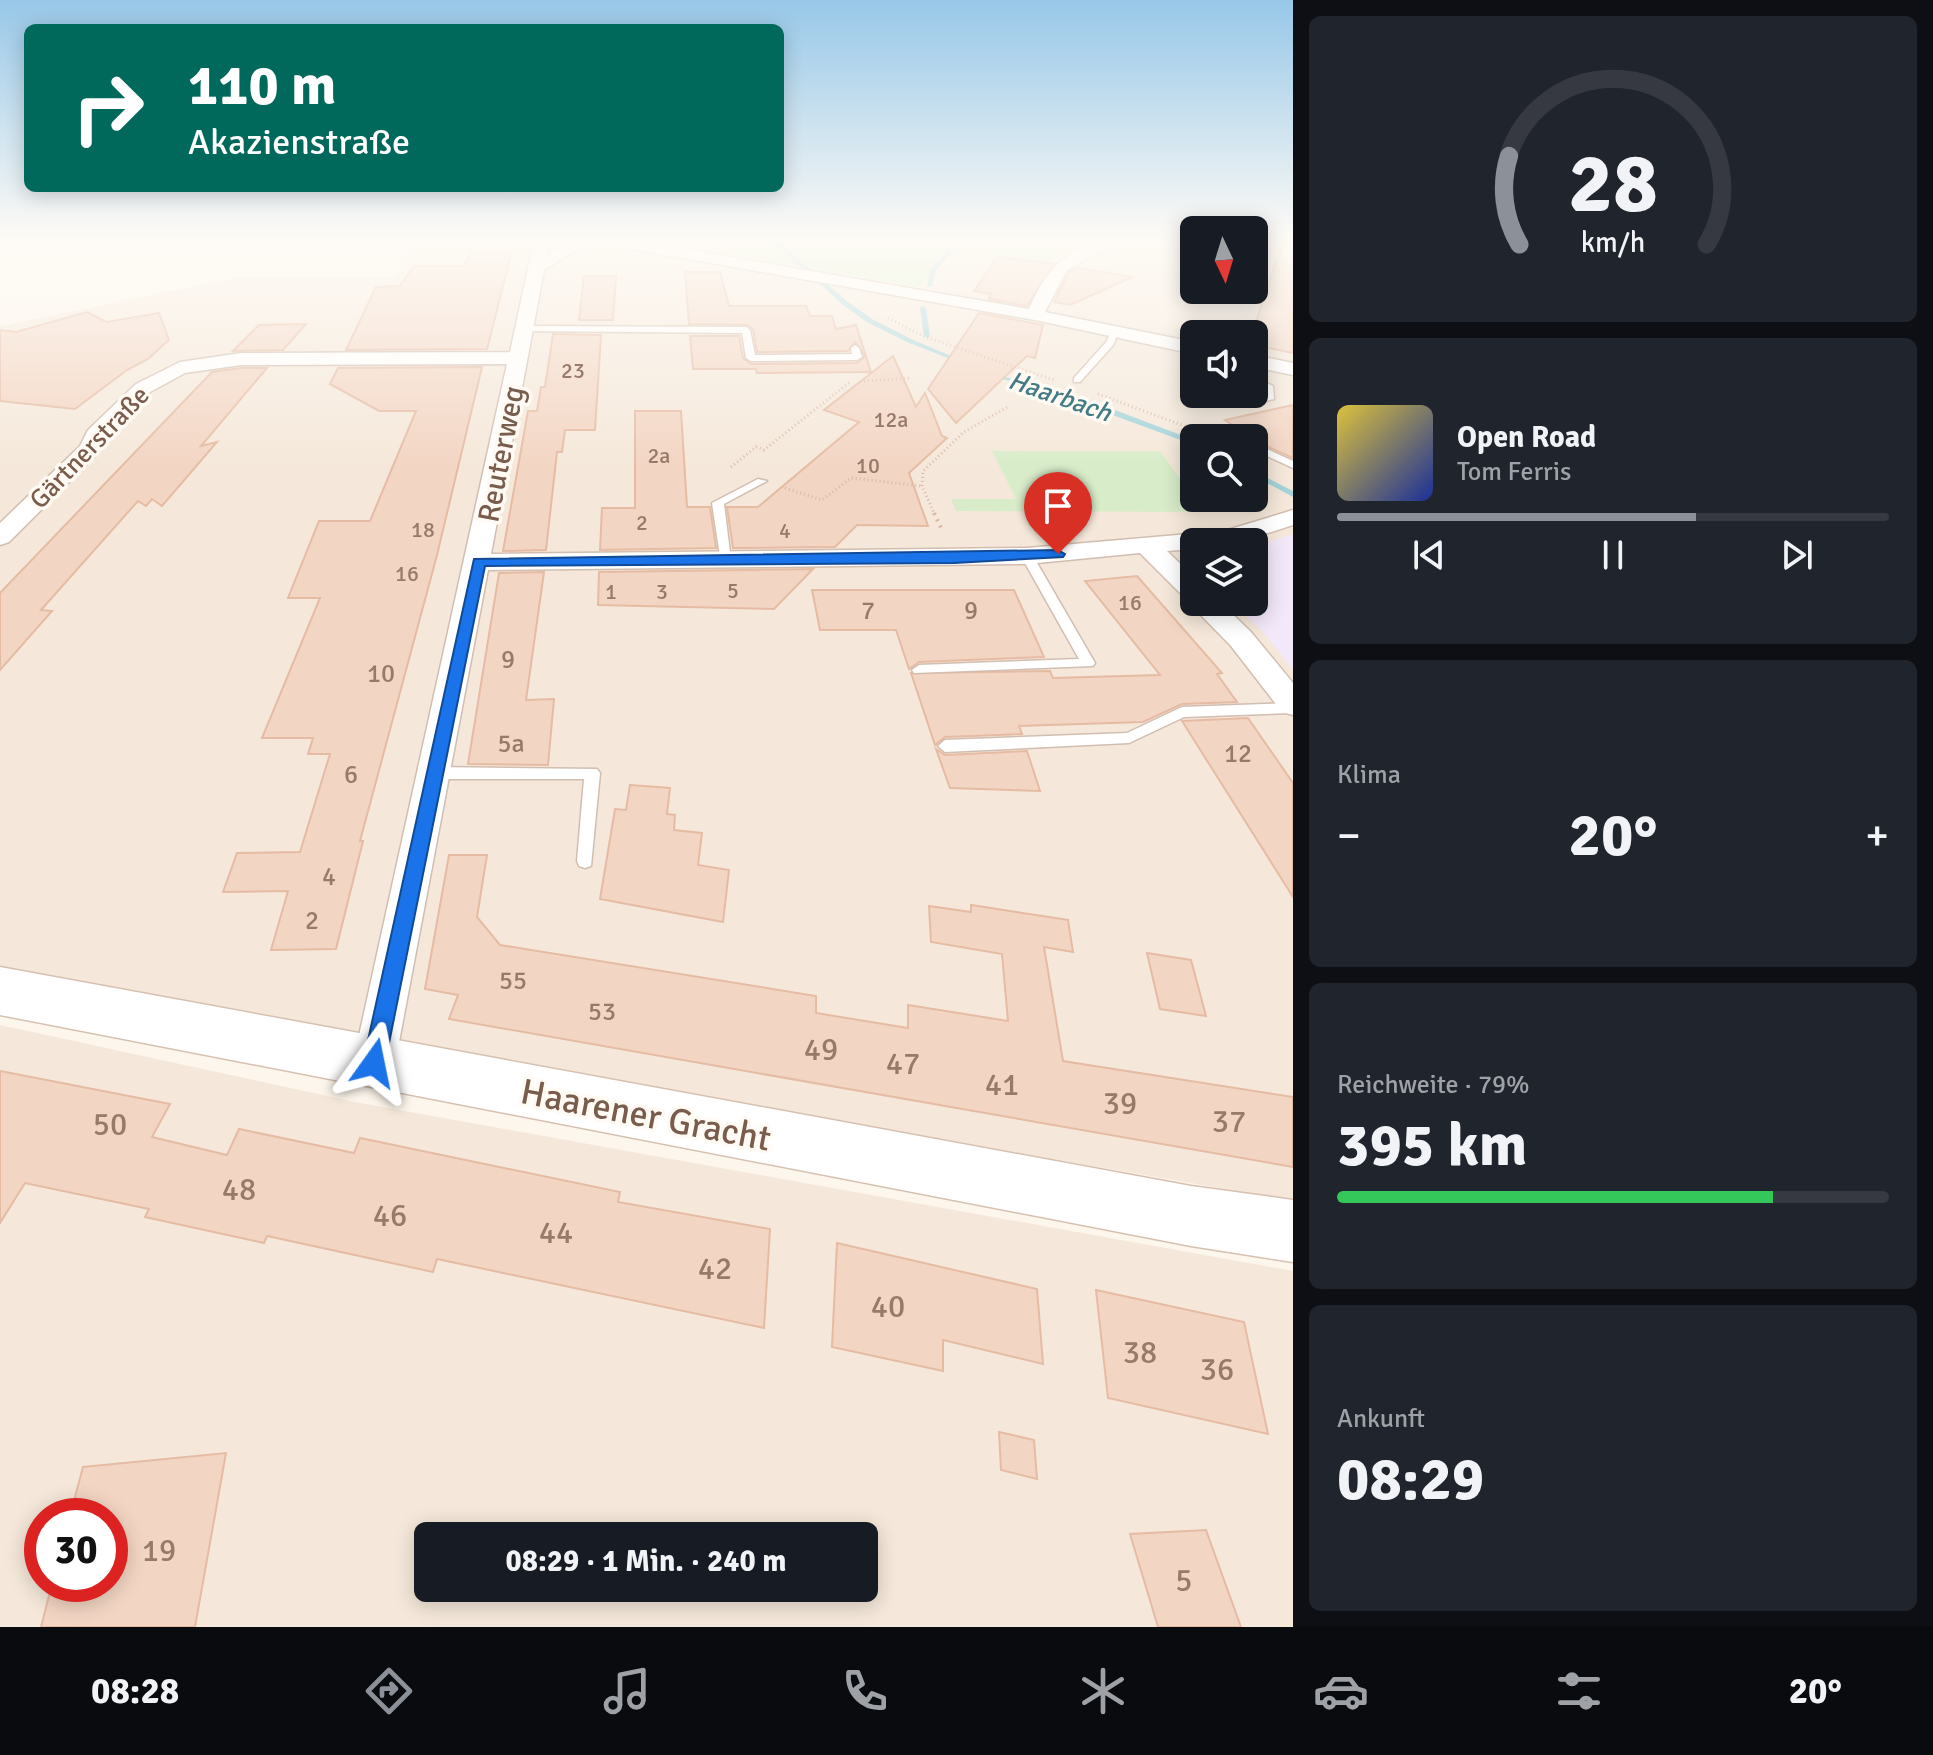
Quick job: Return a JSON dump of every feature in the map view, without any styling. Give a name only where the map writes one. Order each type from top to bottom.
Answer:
[{"type":"main road","name":"Haarener Gracht","points":[[0,991],[1191,1216],[1293,1231]]},
{"type":"street","name":"Reuterweg","points":[[374,1063],[528,317]]},
{"type":"street","points":[[1045,317],[1180,345]]},
{"type":"street","name":"Gärtnerstraße","points":[[0,537],[89,449],[96,435],[143,388],[180,368],[241,359],[520,358]]},
{"type":"street","points":[[1268,369],[1293,369]]},
{"type":"street","points":[[479,562],[1027,556],[1149,548],[1227,538],[1293,517]]},
{"type":"street","points":[[1149,548],[1180,578]]},
{"type":"street","points":[[1218,616],[1241,639],[1293,706]]},
{"type":"lane","points":[[526,329],[746,330],[751,358],[857,357],[855,348]]},
{"type":"lane","points":[[1077,380],[1111,342],[1114,331]]},
{"type":"lane","points":[[1268,449],[1293,465]]},
{"type":"lane","points":[[725,560],[718,503],[762,481]]},
{"type":"lane","points":[[919,670],[1088,663],[1027,556]]},
{"type":"lane","points":[[945,746],[1129,738],[1182,712],[1293,706]]},
{"type":"lane","points":[[435,773],[592,773],[585,861]]},
{"type":"path","points":[[887,317],[925,337],[1062,383]]},
{"type":"path","points":[[911,378],[850,382],[764,450],[756,447],[725,471],[822,500],[851,478],[922,486]]},
{"type":"path","points":[[1089,391],[1180,424]]},
{"type":"path","points":[[954,558],[922,486],[923,471],[964,432],[1009,406]]},
{"type":"shaded area","points":[[44,317],[1293,317],[1293,1201],[365,1039],[0,969],[0,326]]},
{"type":"shaded area","points":[[1293,534],[1293,670],[1246,616],[1268,616],[1268,542]]},
{"type":"shaded area","points":[[0,1025],[355,1102],[1293,1271],[1293,1627],[0,1627]]},
{"type":"green space","points":[[992,451],[1160,451],[1180,479],[1180,512],[956,511],[951,499],[1016,499]]},
{"type":"building","points":[[70,317],[96,317],[106,322],[160,317],[169,340],[148,359],[127,370],[75,409],[0,401],[0,330],[16,332]]},
{"type":"building","points":[[362,317],[495,317],[487,349],[346,350]]},
{"type":"building","points":[[579,317],[613,317],[613,320],[579,320]]},
{"type":"building","points":[[688,317],[832,317],[836,329],[856,325],[871,372],[757,373],[756,369],[693,369],[690,336],[739,336],[743,358],[751,364],[857,363],[865,356],[855,342],[848,351],[757,352],[753,329],[748,325],[689,324]]},
{"type":"building","points":[[976,317],[1000,317],[1043,325],[1035,358],[1027,356],[956,423],[928,389]]},
{"type":"building","points":[[1258,317],[1293,317],[1293,353],[1268,348],[1268,320],[1257,320]]},
{"type":"building","points":[[306,324],[283,350],[233,351],[259,325]]},
{"type":"building","points":[[553,334],[601,335],[595,430],[565,430],[562,452],[557,452],[546,550],[503,551],[528,411],[537,411],[541,387],[545,387]]},
{"type":"building","points":[[893,356],[916,407],[925,393],[942,436],[947,438],[909,473],[928,526],[857,525],[835,547],[733,548],[727,507],[758,507],[859,422],[824,410]]},
{"type":"building","points":[[482,367],[437,555],[360,841],[363,841],[336,949],[271,950],[288,891],[223,892],[237,853],[300,852],[330,754],[308,754],[313,738],[262,738],[320,598],[288,598],[319,521],[370,521],[416,411],[379,411],[330,384],[338,368]]},
{"type":"building","points":[[267,368],[201,446],[217,442],[162,506],[152,499],[146,506],[138,501],[41,610],[52,611],[0,670],[0,593],[212,372]]},
{"type":"building","points":[[1293,405],[1293,458],[1268,447],[1268,424],[1231,424],[1225,420]]},
{"type":"building","points":[[635,411],[681,411],[687,507],[710,507],[716,548],[600,550],[602,508],[635,508]]},
{"type":"building","points":[[813,569],[774,609],[598,605],[599,572]]},
{"type":"building","points":[[544,572],[526,700],[554,699],[548,765],[468,764],[499,573]]},
{"type":"building","points":[[1137,576],[1222,673],[1217,674],[1237,702],[1182,704],[1143,722],[1019,726],[1022,734],[945,737],[935,745],[911,673],[1050,671],[1053,678],[1160,675],[1085,581]]},
{"type":"building","points":[[812,590],[1014,590],[1044,657],[919,662],[909,669],[896,630],[820,630]]},
{"type":"building","points":[[1248,718],[1293,783],[1293,897],[1182,721]]},
{"type":"building","points":[[936,749],[945,755],[1027,751],[1040,791],[950,788]]},
{"type":"building","points":[[630,785],[670,788],[667,814],[675,815],[674,830],[702,833],[698,865],[729,870],[723,922],[600,899],[615,809],[626,810]]},
{"type":"building","points":[[449,855],[487,855],[477,917],[500,945],[816,996],[816,1013],[908,1028],[908,1005],[1008,1021],[1002,954],[931,942],[929,906],[971,912],[971,905],[1068,920],[1073,952],[1044,947],[1063,1061],[1293,1097],[1293,1167],[449,1019],[458,995],[425,989]]},
{"type":"building","points":[[1147,953],[1191,960],[1206,1016],[1160,1009]]},
{"type":"building","points":[[0,1071],[170,1104],[152,1137],[227,1155],[239,1129],[354,1153],[360,1138],[620,1192],[618,1202],[770,1229],[764,1328],[437,1259],[433,1272],[267,1236],[264,1243],[145,1217],[149,1209],[25,1183],[0,1223]]},
{"type":"building","points":[[837,1243],[1037,1289],[1043,1364],[943,1340],[943,1371],[832,1347]]},
{"type":"building","points":[[1096,1290],[1244,1322],[1268,1434],[1108,1398]]},
{"type":"building","points":[[999,1432],[1034,1440],[1037,1479],[1001,1470]]},
{"type":"building","points":[[226,1453],[195,1627],[41,1627],[47,1602],[128,1602],[128,1498],[75,1498],[83,1467]]},
{"type":"building","points":[[1206,1530],[1241,1627],[1158,1627],[1130,1534]]},
{"type":"waterway","name":"Haarbach","points":[[864,317],[909,341],[965,363]]},
{"type":"waterway","points":[[924,317],[927,336]]},
{"type":"waterway","name":"Haarbach","points":[[989,373],[1083,401],[1180,438]]},
{"type":"waterway","name":"Haarbach","points":[[1268,481],[1293,494]]},
{"type":"route","points":[[374,1063],[479,562],[954,558],[1058,554]]}]
